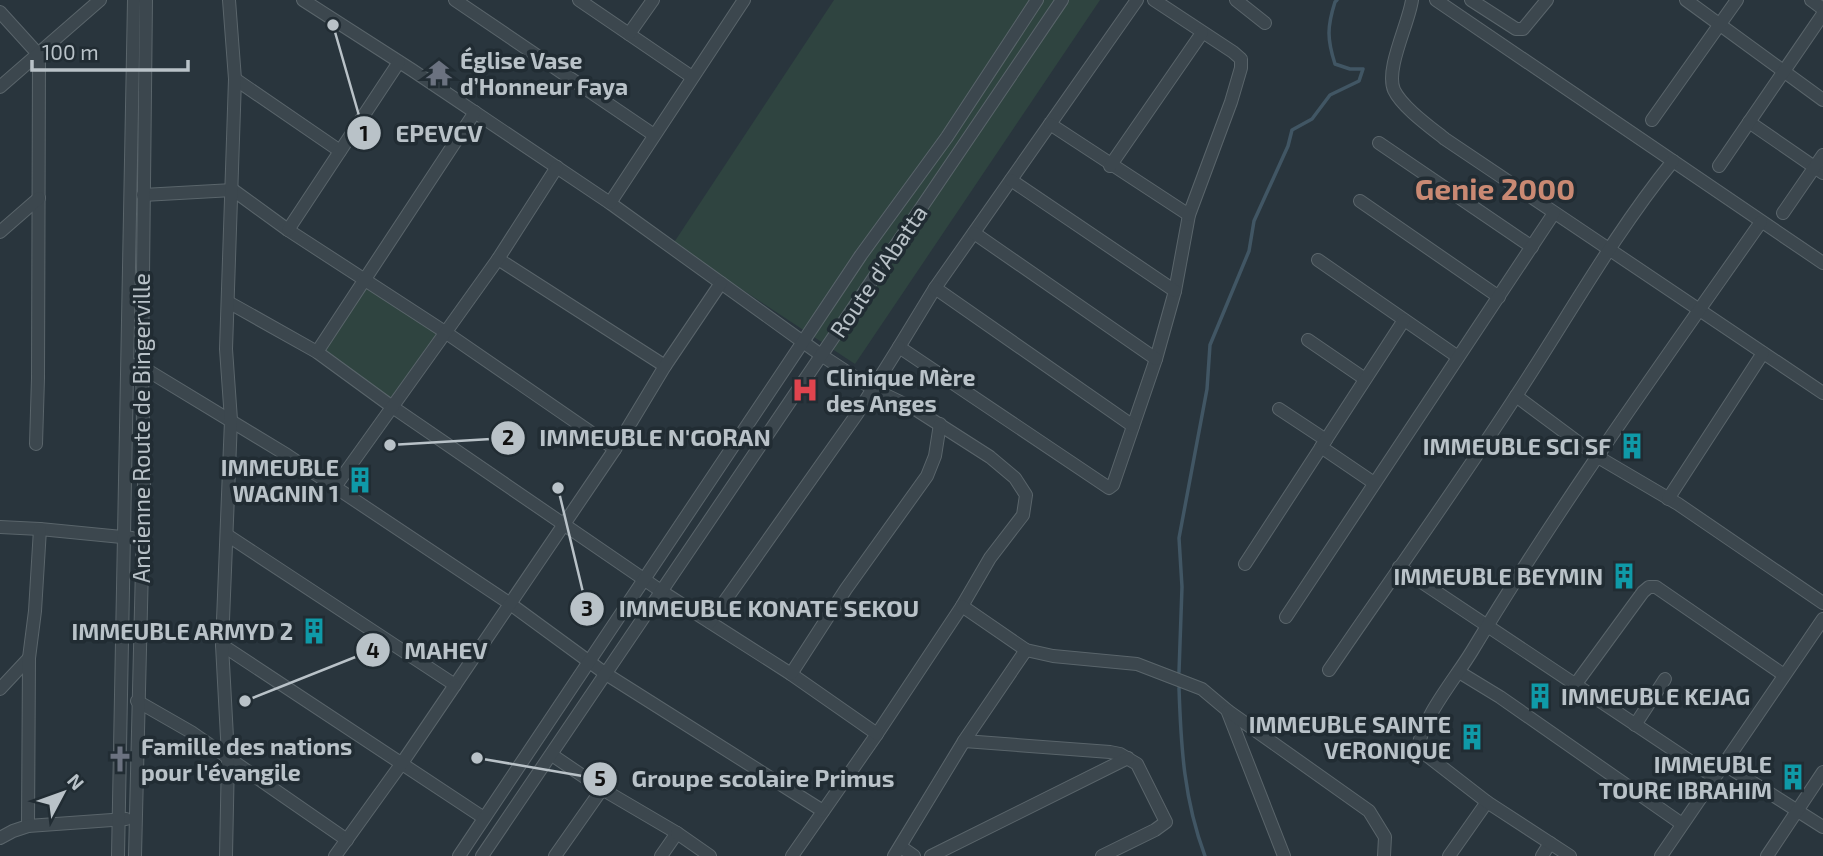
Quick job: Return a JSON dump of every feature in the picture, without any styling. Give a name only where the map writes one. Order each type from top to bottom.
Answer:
[{"type":"street","points":[[0,87],[100,0]]},
{"type":"street","name":"Ancienne Route de Bingerville","points":[[118,856],[134,0]]},
{"type":"street","name":"Ancienne Route de Bingerville","points":[[135,856],[144,484],[142,366],[146,0]]},
{"type":"street","points":[[226,856],[228,757],[222,645],[231,420],[226,349],[235,79],[229,0]]},
{"type":"street","points":[[303,0],[610,203],[821,355],[873,389],[940,424],[999,464],[1015,478],[1026,495],[1023,515],[990,558],[962,606],[877,734],[792,856]]},
{"type":"street","points":[[579,0],[692,78]]},
{"type":"street","points":[[629,34],[653,0]]},
{"type":"street","points":[[610,203],[744,0]]},
{"type":"street","name":"Route d'Abatta","points":[[459,856],[861,255],[947,137],[1037,0]]},
{"type":"street","name":"Route d'Abatta","points":[[482,856],[1062,0]]},
{"type":"street","points":[[710,622],[858,414],[935,288],[1137,0]]},
{"type":"street","points":[[899,346],[1105,488],[1113,485],[1156,359],[1175,291],[1189,215],[1241,68],[1241,59],[1154,0]]},
{"type":"street","points":[[1236,0],[1265,23]]},
{"type":"street","points":[[1412,0],[1392,76],[1394,89],[1405,103],[1445,139],[1823,393]]},
{"type":"street","points":[[1436,0],[1456,5],[1673,161],[1823,263]]},
{"type":"street","points":[[1471,0],[1516,29],[1523,29],[1547,0]]},
{"type":"street","points":[[1686,0],[1823,100]]},
{"type":"street","points":[[1653,120],[1737,0]]},
{"type":"street","points":[[1719,166],[1823,11],[1811,0]]},
{"type":"street","points":[[461,2],[654,135]]},
{"type":"street","points":[[0,12],[39,55],[36,444]]},
{"type":"street","points":[[1110,166],[1202,33]]},
{"type":"street","points":[[288,230],[399,62]]},
{"type":"street","points":[[235,79],[340,151]]},
{"type":"street","points":[[317,352],[475,112]]},
{"type":"street","points":[[1749,122],[1819,170]]},
{"type":"street","points":[[1050,124],[1110,166],[1189,215]]},
{"type":"street","points":[[1378,143],[1532,247]]},
{"type":"street","points":[[1783,213],[1819,170],[1823,155]]},
{"type":"street","points":[[1329,670],[1516,397],[1608,249],[1645,195],[1673,161]]},
{"type":"street","points":[[335,487],[498,258],[557,167]]},
{"type":"street","points":[[1011,180],[1175,291]]},
{"type":"street","points":[[143,195],[233,190],[288,230],[445,332],[615,449]]},
{"type":"street","points":[[0,232],[39,198]]},
{"type":"street","points":[[1360,201],[1499,297]]},
{"type":"street","points":[[1286,617],[1554,213]]},
{"type":"street","points":[[1570,856],[1487,802],[1418,748],[1420,738],[1429,718],[1598,457],[1761,222]]},
{"type":"street","points":[[974,233],[1156,359]]},
{"type":"street","points":[[498,258],[665,366]]},
{"type":"street","points":[[1318,260],[1458,357]]},
{"type":"street","points":[[335,856],[402,763],[615,449],[665,366],[721,283]]},
{"type":"street","points":[[935,288],[1133,426]]},
{"type":"street","points":[[228,302],[317,352],[391,406],[661,591],[791,674],[877,734]]},
{"type":"street","points":[[1245,564],[1404,320]]},
{"type":"street","points":[[1308,340],[1365,379]]},
{"type":"street","points":[[1668,499],[1763,353]]},
{"type":"street","points":[[128,359],[231,420],[335,487],[509,603],[587,662],[823,811]]},
{"type":"street","points":[[1516,397],[1598,457],[1668,499],[1823,603]]},
{"type":"street","points":[[1279,409],[1374,483]]},
{"type":"street","points":[[791,674],[846,589],[927,476],[935,456],[940,424]]},
{"type":"street","points":[[0,527],[40,528],[141,540]]},
{"type":"street","points":[[28,826],[29,658],[40,528]]},
{"type":"street","points":[[227,535],[454,685]]},
{"type":"street","points":[[1399,567],[1714,777]]},
{"type":"street","points":[[1576,685],[1649,587],[1656,587],[1784,675]]},
{"type":"street","points":[[962,606],[1026,650],[1053,656],[1138,664],[1202,689],[1227,710],[1369,811],[1385,837],[1384,856]]},
{"type":"street","points":[[1661,856],[1784,675],[1817,638],[1823,619]]},
{"type":"street","points":[[222,645],[484,818]]},
{"type":"street","points":[[914,856],[897,851],[964,741],[1026,650]]},
{"type":"street","points":[[0,689],[29,658]]},
{"type":"street","points":[[1460,672],[1500,696],[1682,824]]},
{"type":"street","points":[[1635,724],[1665,679]]},
{"type":"street","points":[[137,701],[191,732],[347,840]]},
{"type":"street","points":[[1227,710],[1284,856]]},
{"type":"street","points":[[964,741],[1110,752],[1137,764],[1166,821],[1155,830],[1102,856]]},
{"type":"street","points":[[552,755],[710,856]]},
{"type":"street","points":[[931,856],[1128,758]]},
{"type":"street","points":[[1723,763],[1823,827]]},
{"type":"street","points":[[1767,856],[1823,772]]},
{"type":"street","points":[[555,856],[602,789]]},
{"type":"street","points":[[1449,856],[1487,802]]},
{"type":"street","points":[[0,838],[28,826],[119,818],[137,819]]},
{"type":"street","points":[[661,856],[677,833]]},
{"type":"street","points":[[1542,856],[1550,843]]},
{"type":"green space","points":[[834,0],[1100,0],[855,364],[673,244]]},
{"type":"green space","points":[[366,284],[443,335],[393,400],[322,351]]},
{"type":"waterway","points":[[1179,672],[1182,587],[1179,538],[1207,389],[1210,345],[1249,251],[1254,221],[1288,146],[1292,130],[1312,119],[1330,95],[1359,81],[1363,69],[1350,69],[1335,64],[1332,55],[1329,26],[1337,0]]},
{"type":"waterway","points":[[1179,688],[1188,794],[1205,856]]},
{"type":"place","name":"EPEVCV","points":[[333,25]]},
{"type":"place","name":"Église Vase d’Honneur Faya","points":[[439,73]]},
{"type":"place","name":"Clinique Mère des Anges","points":[[805,390]]},
{"type":"place","name":"IMMEUBLE N'GORAN","points":[[390,445]]},
{"type":"place","name":"IMMEUBLE SCI SF","points":[[1632,446]]},
{"type":"place","name":"IMMEUBLE WAGNIN 1","points":[[360,480]]},
{"type":"place","name":"IMMEUBLE KONATE SEKOU","points":[[558,488]]},
{"type":"place","name":"IMMEUBLE BEYMIN","points":[[1624,576]]},
{"type":"place","name":"IMMEUBLE ARMYD 2","points":[[314,631]]},
{"type":"place","name":"IMMEUBLE KEJAG","points":[[1540,696]]},
{"type":"place","name":"MAHEV","points":[[245,701]]},
{"type":"place","name":"IMMEUBLE SAINTE VERONIQUE","points":[[1472,737]]},
{"type":"place","name":"Groupe scolaire Primus","points":[[477,758]]},
{"type":"place","name":"Famille des nations pour l'évangile","points":[[120,759]]},
{"type":"place","name":"IMMEUBLE TOURE IBRAHIM","points":[[1793,777]]},
{"type":"district","name":"Genie 2000","points":[[1495,188]]}]
